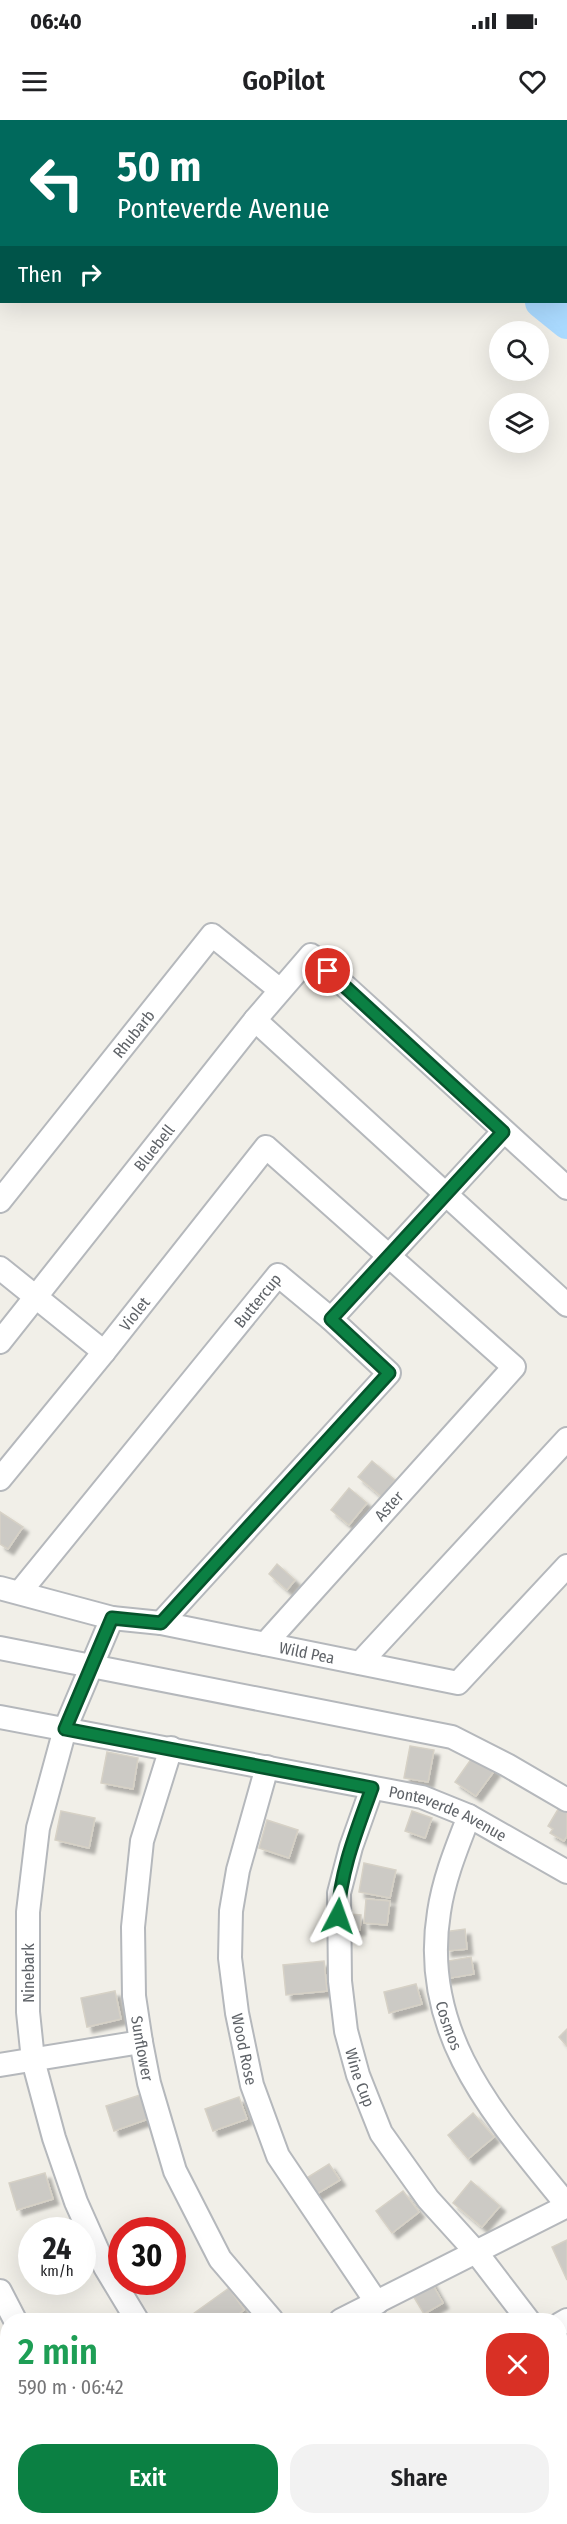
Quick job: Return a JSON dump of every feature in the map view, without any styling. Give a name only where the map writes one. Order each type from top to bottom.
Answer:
[{"type":"street","name":"Rhubarb","points":[[0,1201],[212,935],[280,990]]},
{"type":"street","name":"Bluebell","points":[[0,1342],[255,1020],[311,955],[503,1132]]},
{"type":"street","points":[[255,1020],[567,1305]]},
{"type":"street","points":[[331,1319],[503,1132],[567,1188]]},
{"type":"street","name":"Violet","points":[[0,1479],[266,1147],[389,1255]]},
{"type":"street","name":"Aster","points":[[265,1644],[514,1367],[389,1255]]},
{"type":"street","points":[[0,1269],[104,1352]]},
{"type":"street","name":"Buttercup","points":[[10,1590],[278,1275],[331,1319],[389,1373],[161,1623]]},
{"type":"street","points":[[360,1663],[567,1439]]},
{"type":"street","name":"Wild Pea","points":[[10,1590],[112,1618],[161,1623],[458,1683],[567,1566]]},
{"type":"street","name":"Ninebark","points":[[112,1618],[65,1729],[38,1828],[28,1912],[28,2012],[33,2060],[54,2138],[76,2202],[105,2267],[132,2313]]},
{"type":"street","points":[[0,1648],[452,1737],[507,1765],[567,1800]]},
{"type":"street","name":"Ponteverde Avenue","points":[[0,1717],[422,1797],[469,1816],[567,1872]]},
{"type":"street","name":"Sunflower","points":[[171,1749],[140,1852],[133,1928],[134,1996],[141,2042],[149,2083],[176,2171],[220,2259],[266,2313]]},
{"type":"street","name":"Wood Rose","points":[[267,1767],[238,1870],[231,1911],[230,1958],[237,2013],[252,2085],[278,2156],[376,2303]]},
{"type":"street","name":"Wine Cup","points":[[372,1788],[351,1847],[339,1893],[339,1971],[346,2031],[358,2074],[381,2133],[428,2199],[476,2252],[523,2313]]},
{"type":"street","name":"Cosmos","points":[[469,1816],[450,1866],[438,1920],[436,1977],[446,2021],[466,2070],[500,2122],[567,2206]]},
{"type":"street","points":[[0,2065],[141,2042]]},
{"type":"street","points":[[355,2313],[567,2206]]},
{"type":"street","points":[[0,2291],[11,2313]]},
{"type":"building","points":[[372,1461],[395,1480],[382,1497],[358,1477]]},
{"type":"building","points":[[349,1488],[367,1503],[349,1525],[331,1510]]},
{"type":"building","points":[[0,1512],[23,1527],[8,1549],[0,1544]]},
{"type":"building","points":[[277,1564],[295,1580],[287,1590],[269,1574]]},
{"type":"building","points":[[410,1746],[434,1750],[428,1782],[404,1778]]},
{"type":"building","points":[[107,1752],[138,1758],[133,1789],[101,1783]]},
{"type":"building","points":[[474,1755],[495,1770],[476,1796],[455,1782]]},
{"type":"building","points":[[560,1806],[567,1810],[567,1836],[564,1841],[550,1833],[553,1829],[548,1826]]},
{"type":"building","points":[[61,1811],[95,1818],[89,1848],[55,1840]]},
{"type":"building","points":[[412,1811],[432,1818],[425,1838],[405,1831]]},
{"type":"building","points":[[267,1820],[298,1830],[289,1858],[259,1848]]},
{"type":"building","points":[[364,1863],[396,1870],[390,1898],[359,1892]]},
{"type":"building","points":[[366,1899],[390,1901],[387,1925],[364,1923]]},
{"type":"building","points":[[349,1914],[361,1915],[360,1930],[348,1929]]},
{"type":"building","points":[[465,1929],[467,1949],[446,1951],[444,1932]]},
{"type":"building","points":[[471,1957],[474,1974],[445,1979],[442,1962]]},
{"type":"building","points":[[324,1961],[327,1991],[286,1995],[283,1965]]},
{"type":"building","points":[[416,1984],[422,2004],[389,2013],[384,1992]]},
{"type":"building","points":[[115,1991],[121,2019],[87,2027],[81,1998]]},
{"type":"building","points":[[567,2029],[567,2046],[559,2037]]},
{"type":"building","points":[[140,2095],[148,2119],[114,2131],[106,2106]]},
{"type":"building","points":[[239,2097],[247,2119],[213,2131],[205,2109]]},
{"type":"building","points":[[473,2113],[494,2137],[468,2159],[448,2135]]},
{"type":"building","points":[[329,2164],[340,2180],[315,2195],[305,2179]]},
{"type":"building","points":[[45,2173],[53,2199],[17,2210],[9,2183]]},
{"type":"building","points":[[471,2181],[500,2206],[482,2227],[453,2203]]},
{"type":"building","points":[[403,2191],[419,2212],[392,2233],[376,2211]]},
{"type":"building","points":[[567,2240],[567,2280],[552,2247]]},
{"type":"building","points":[[429,2278],[443,2303],[423,2313],[409,2289]]},
{"type":"building","points":[[229,2288],[244,2310],[240,2313],[194,2313]]},
{"type":"waterway","points":[[542,303],[567,323]]},
{"type":"route","points":[[328,971],[503,1132],[331,1319],[389,1373],[161,1623],[112,1618],[65,1729],[372,1788],[351,1847],[339,1893],[338,1916]]}]
